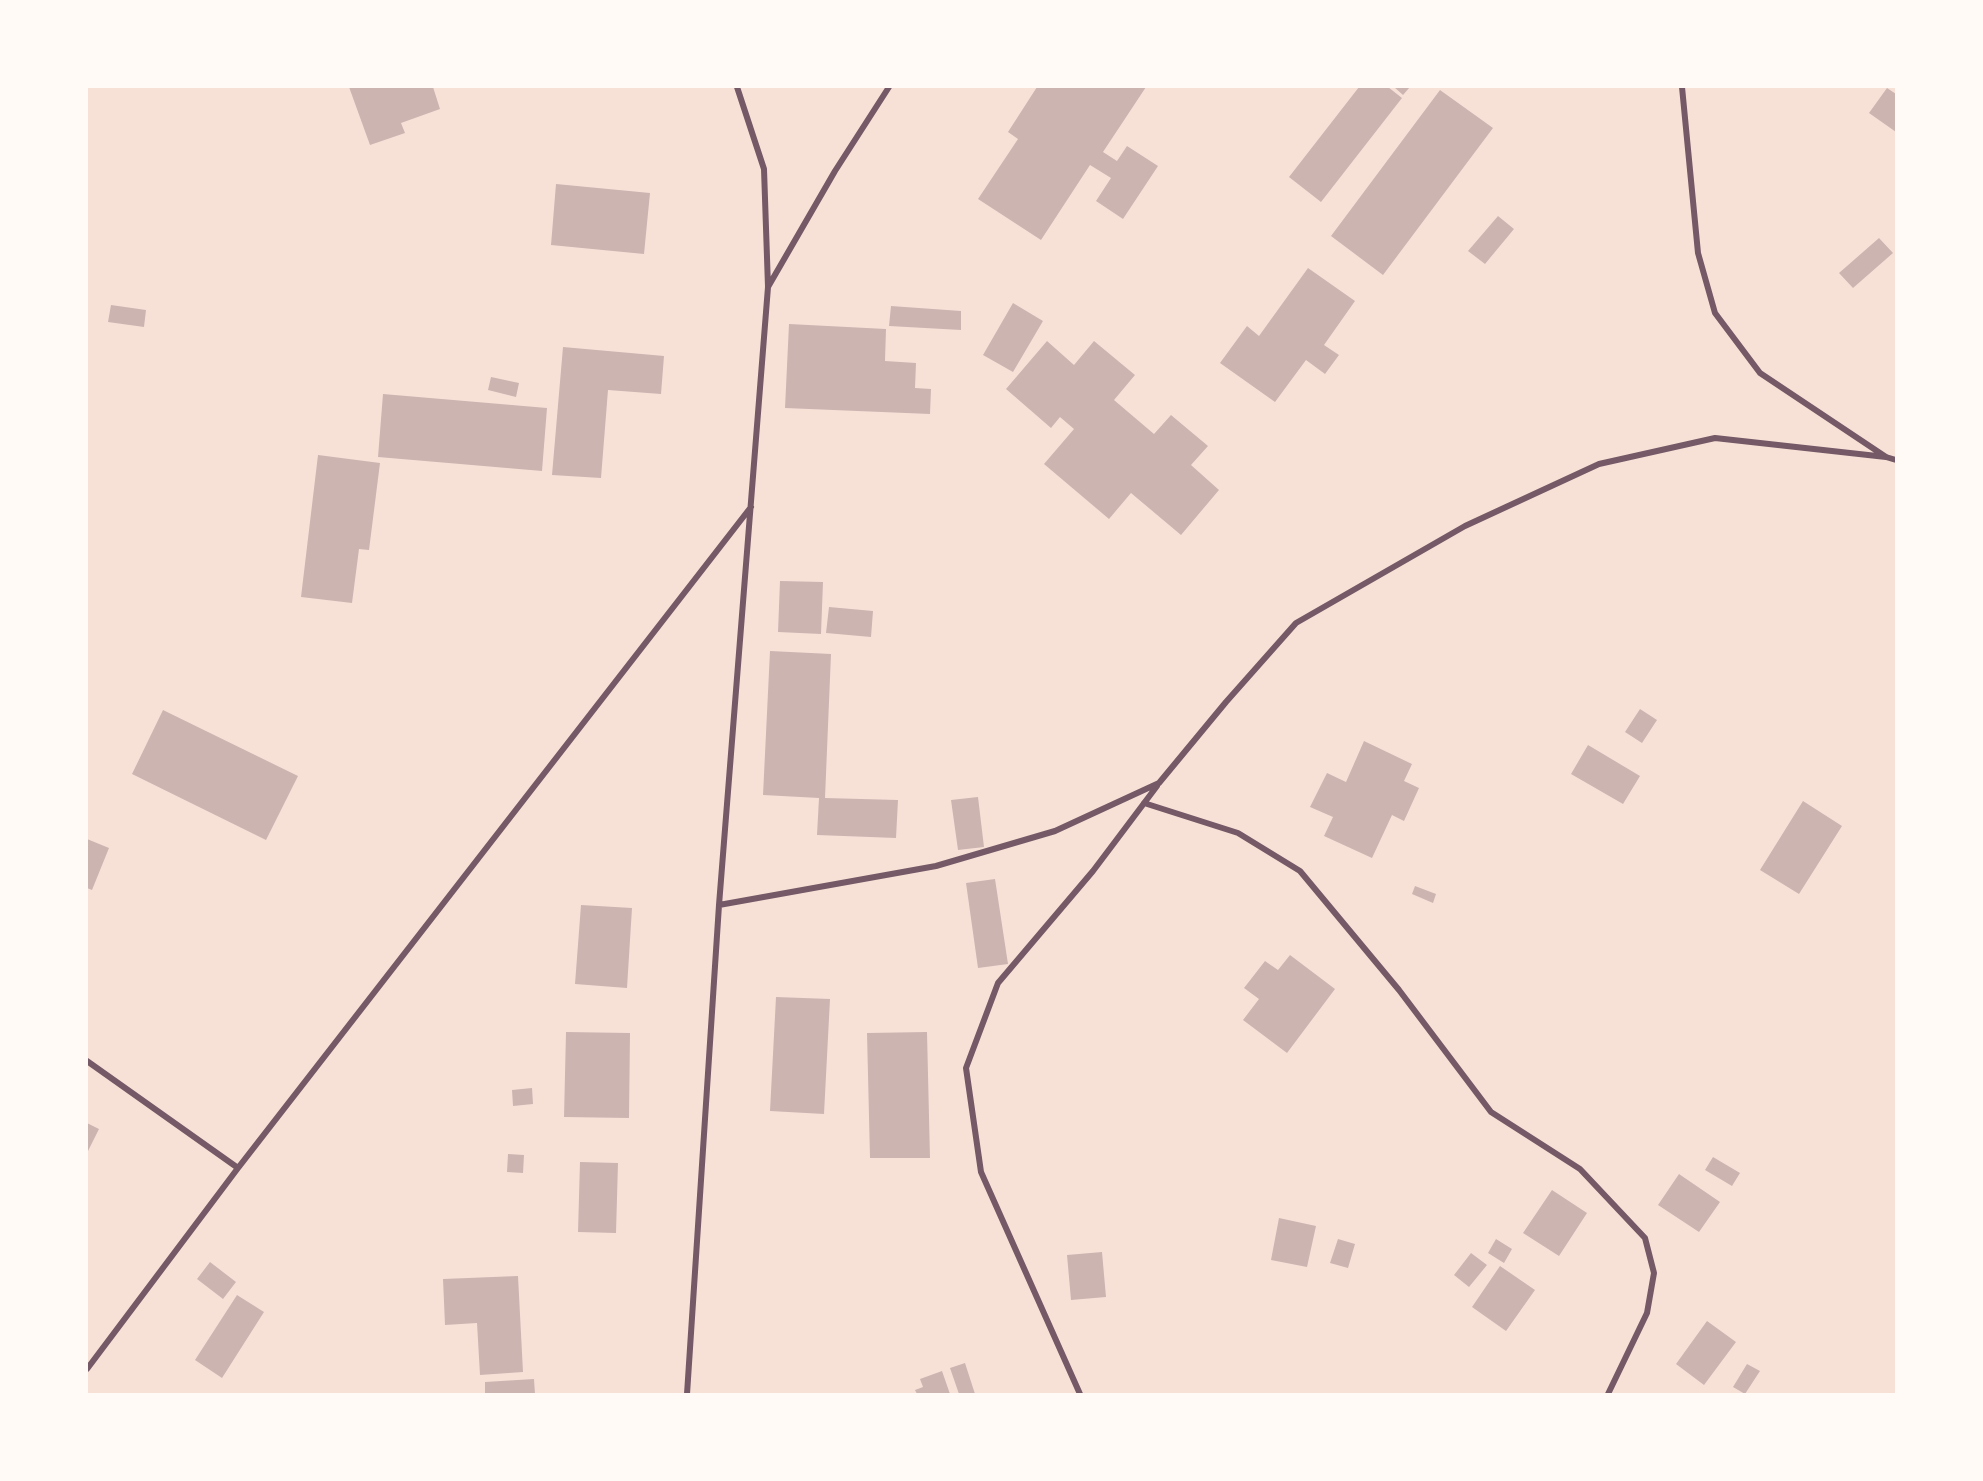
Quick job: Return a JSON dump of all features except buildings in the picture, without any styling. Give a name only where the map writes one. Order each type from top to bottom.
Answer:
[{"type":"street","points":[[687,1394],[719,905],[768,287],[764,169],[737,87]]},
{"type":"street","points":[[768,287],[835,171],[889,87]]},
{"type":"street","points":[[1682,87],[1698,253],[1715,313],[1760,373],[1886,457]]},
{"type":"street","points":[[1080,1394],[981,1172],[966,1068],[998,983],[1093,871],[1159,783],[1226,702],[1296,623],[1465,526],[1599,464],[1716,438],[1896,460]]},
{"type":"street","points":[[87,1369],[238,1168],[752,506]]},
{"type":"street","points":[[719,905],[936,867],[1055,831],[1159,783]]},
{"type":"street","points":[[1144,803],[1238,833],[1300,871],[1398,990],[1491,1113],[1580,1169],[1645,1238],[1654,1273],[1647,1313],[1608,1394]]},
{"type":"street","points":[[87,1061],[238,1168]]}]
